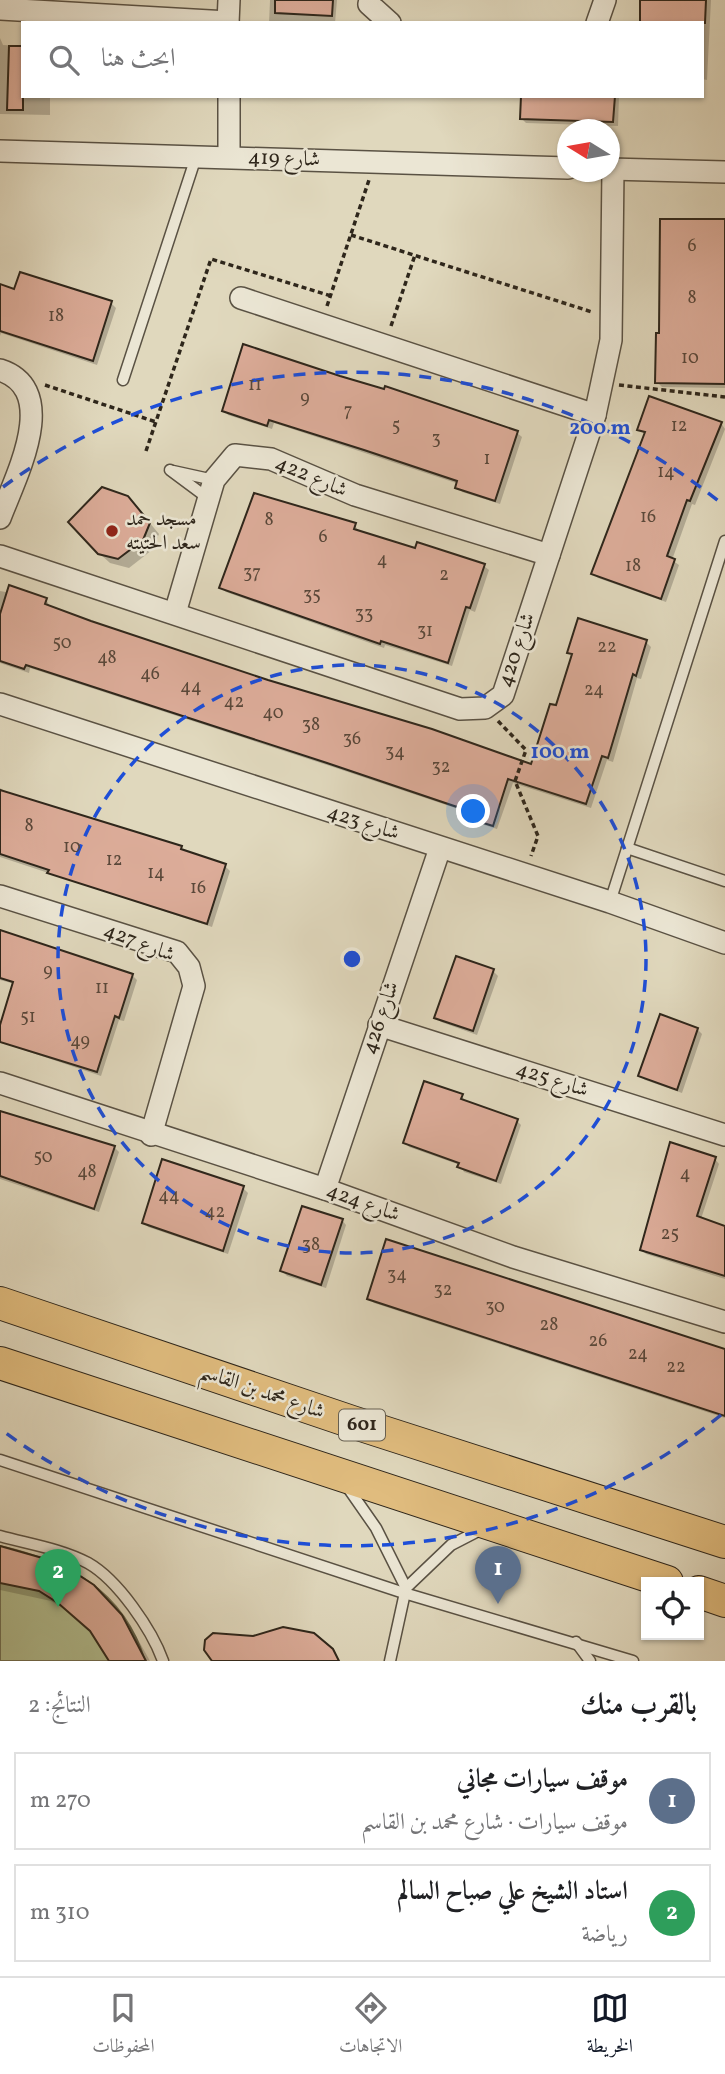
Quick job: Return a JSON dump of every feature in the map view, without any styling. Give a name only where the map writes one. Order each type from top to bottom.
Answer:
[{"type":"main road","name":"شارع محمد بن القاسم","points":[[0,1303],[352,1422],[725,1542]]},
{"type":"main road","name":"601","points":[[0,1363],[652,1577]]},
{"type":"main road","points":[[704,1594],[725,1601]]},
{"type":"street","points":[[228,21],[229,0]]},
{"type":"street","points":[[370,0],[375,11],[388,21]]},
{"type":"street","points":[[598,21],[604,0]]},
{"type":"street","points":[[0,9],[102,7],[220,21]]},
{"type":"street","points":[[229,98],[229,157]]},
{"type":"street","name":"شارع 419","points":[[0,151],[557,168]]},
{"type":"street","points":[[620,169],[725,172]]},
{"type":"street","name":"شارع 420","points":[[0,556],[460,709],[485,708],[503,695],[595,415],[611,340],[611,182]]},
{"type":"street","points":[[241,298],[595,415]]},
{"type":"street","points":[[0,518],[31,432],[30,399],[7,372]]},
{"type":"street","name":"شارع 422","points":[[175,613],[211,489],[235,455],[271,459],[355,495],[549,555]]},
{"type":"street","name":"شارع 423","points":[[0,704],[724,939]]},
{"type":"street","name":"شارع 426","points":[[324,1189],[440,848]]},
{"type":"street","name":"شارع 427","points":[[0,896],[177,952],[189,967],[194,986],[151,1135]]},
{"type":"street","name":"شارع 425","points":[[379,1025],[725,1135]]},
{"type":"street","name":"شارع 424","points":[[0,1083],[151,1135],[324,1189],[513,1257],[725,1322]]},
{"type":"lane","points":[[123,380],[196,156]]},
{"type":"lane","points":[[610,902],[725,541]]},
{"type":"lane","points":[[712,580],[725,576]]},
{"type":"lane","points":[[627,848],[725,881]]},
{"type":"lane","points":[[0,1460],[633,1661]]},
{"type":"lane","points":[[334,1472],[376,1528],[405,1590]]},
{"type":"lane","points":[[390,1661],[405,1590],[451,1545],[491,1525]]},
{"type":"lane","points":[[0,1536],[76,1559],[104,1575],[136,1614],[163,1661]]},
{"type":"lane","points":[[576,1642],[590,1661]]},
{"type":"path","points":[[321,325],[375,162]]},
{"type":"path","points":[[351,235],[612,318]]},
{"type":"path","points":[[384,345],[415,255]]},
{"type":"path","points":[[146,451],[211,259],[331,296]]},
{"type":"path","points":[[7,372],[156,422]]},
{"type":"path","points":[[602,383],[725,397]]},
{"type":"path","points":[[485,708],[526,750],[515,781],[538,836],[525,875]]},
{"type":"green space","points":[[0,1546],[48,1561],[90,1582],[123,1615],[145,1661],[0,1661]]},
{"type":"building","points":[[275,0],[333,0],[332,16],[275,13]]},
{"type":"building","points":[[640,0],[706,0],[705,23],[640,21]]},
{"type":"building","points":[[9,46],[21,46],[23,110],[7,110]]},
{"type":"building","points":[[521,98],[615,98],[613,119],[520,119]]},
{"type":"building","points":[[660,219],[725,219],[725,384],[655,383],[656,333],[659,333]]},
{"type":"building","points":[[20,272],[112,301],[93,361],[0,331],[0,284],[14,289]]},
{"type":"building","points":[[243,344],[340,376],[384,389],[385,386],[518,431],[495,501],[455,488],[457,481],[364,450],[269,420],[267,426],[222,411]]},
{"type":"building","points":[[649,396],[722,422],[690,501],[687,500],[667,556],[675,559],[661,599],[591,574],[645,432],[637,430]]},
{"type":"building","name":"مسجد حمد سعد الحتيته","points":[[102,487],[128,496],[150,523],[143,540],[118,559],[98,554],[68,522]]},
{"type":"building","points":[[254,493],[356,523],[354,529],[415,548],[417,542],[485,564],[470,608],[466,607],[448,663],[381,641],[380,644],[219,588]]},
{"type":"building","points":[[9,585],[47,598],[45,604],[91,621],[268,680],[432,729],[531,764],[550,704],[556,705],[572,654],[567,653],[578,618],[647,640],[636,676],[633,674],[608,758],[602,756],[586,804],[508,779],[493,826],[458,815],[460,808],[327,763],[26,665],[24,669],[0,661],[0,614]]},
{"type":"building","points":[[0,790],[182,846],[181,849],[226,864],[207,924],[47,873],[49,870],[0,854]]},
{"type":"building","points":[[0,930],[133,974],[119,1018],[115,1016],[97,1072],[0,1042],[0,1025],[13,982],[0,978]]},
{"type":"building","points":[[456,956],[494,969],[473,1031],[434,1018]]},
{"type":"building","points":[[660,1014],[698,1028],[677,1090],[638,1076]]},
{"type":"building","points":[[424,1081],[463,1094],[461,1099],[518,1119],[496,1181],[457,1167],[459,1163],[403,1143]]},
{"type":"building","points":[[0,1111],[115,1146],[94,1209],[0,1176]]},
{"type":"building","points":[[670,1142],[716,1157],[697,1216],[725,1226],[725,1276],[640,1250]]},
{"type":"building","points":[[162,1159],[244,1186],[223,1251],[142,1223]]},
{"type":"building","points":[[302,1206],[343,1219],[321,1285],[280,1271]]},
{"type":"building","points":[[386,1239],[725,1349],[725,1416],[367,1299]]},
{"type":"building","points":[[0,1546],[60,1563],[94,1585],[122,1615],[146,1661],[109,1661],[90,1631],[58,1603],[39,1591],[0,1583]]},
{"type":"building","points":[[283,1627],[314,1633],[333,1649],[339,1661],[212,1661],[204,1650],[205,1640],[213,1633],[253,1636]]},
{"type":"place","name":"مسجد حمد سعد الحتيته","points":[[112,531]]},
{"type":"place","name":"موقف سيارات مجاني","points":[[498,1604]]},
{"type":"place","name":"استاد الشيخ علي صباح السالم","points":[[58,1607]]}]
